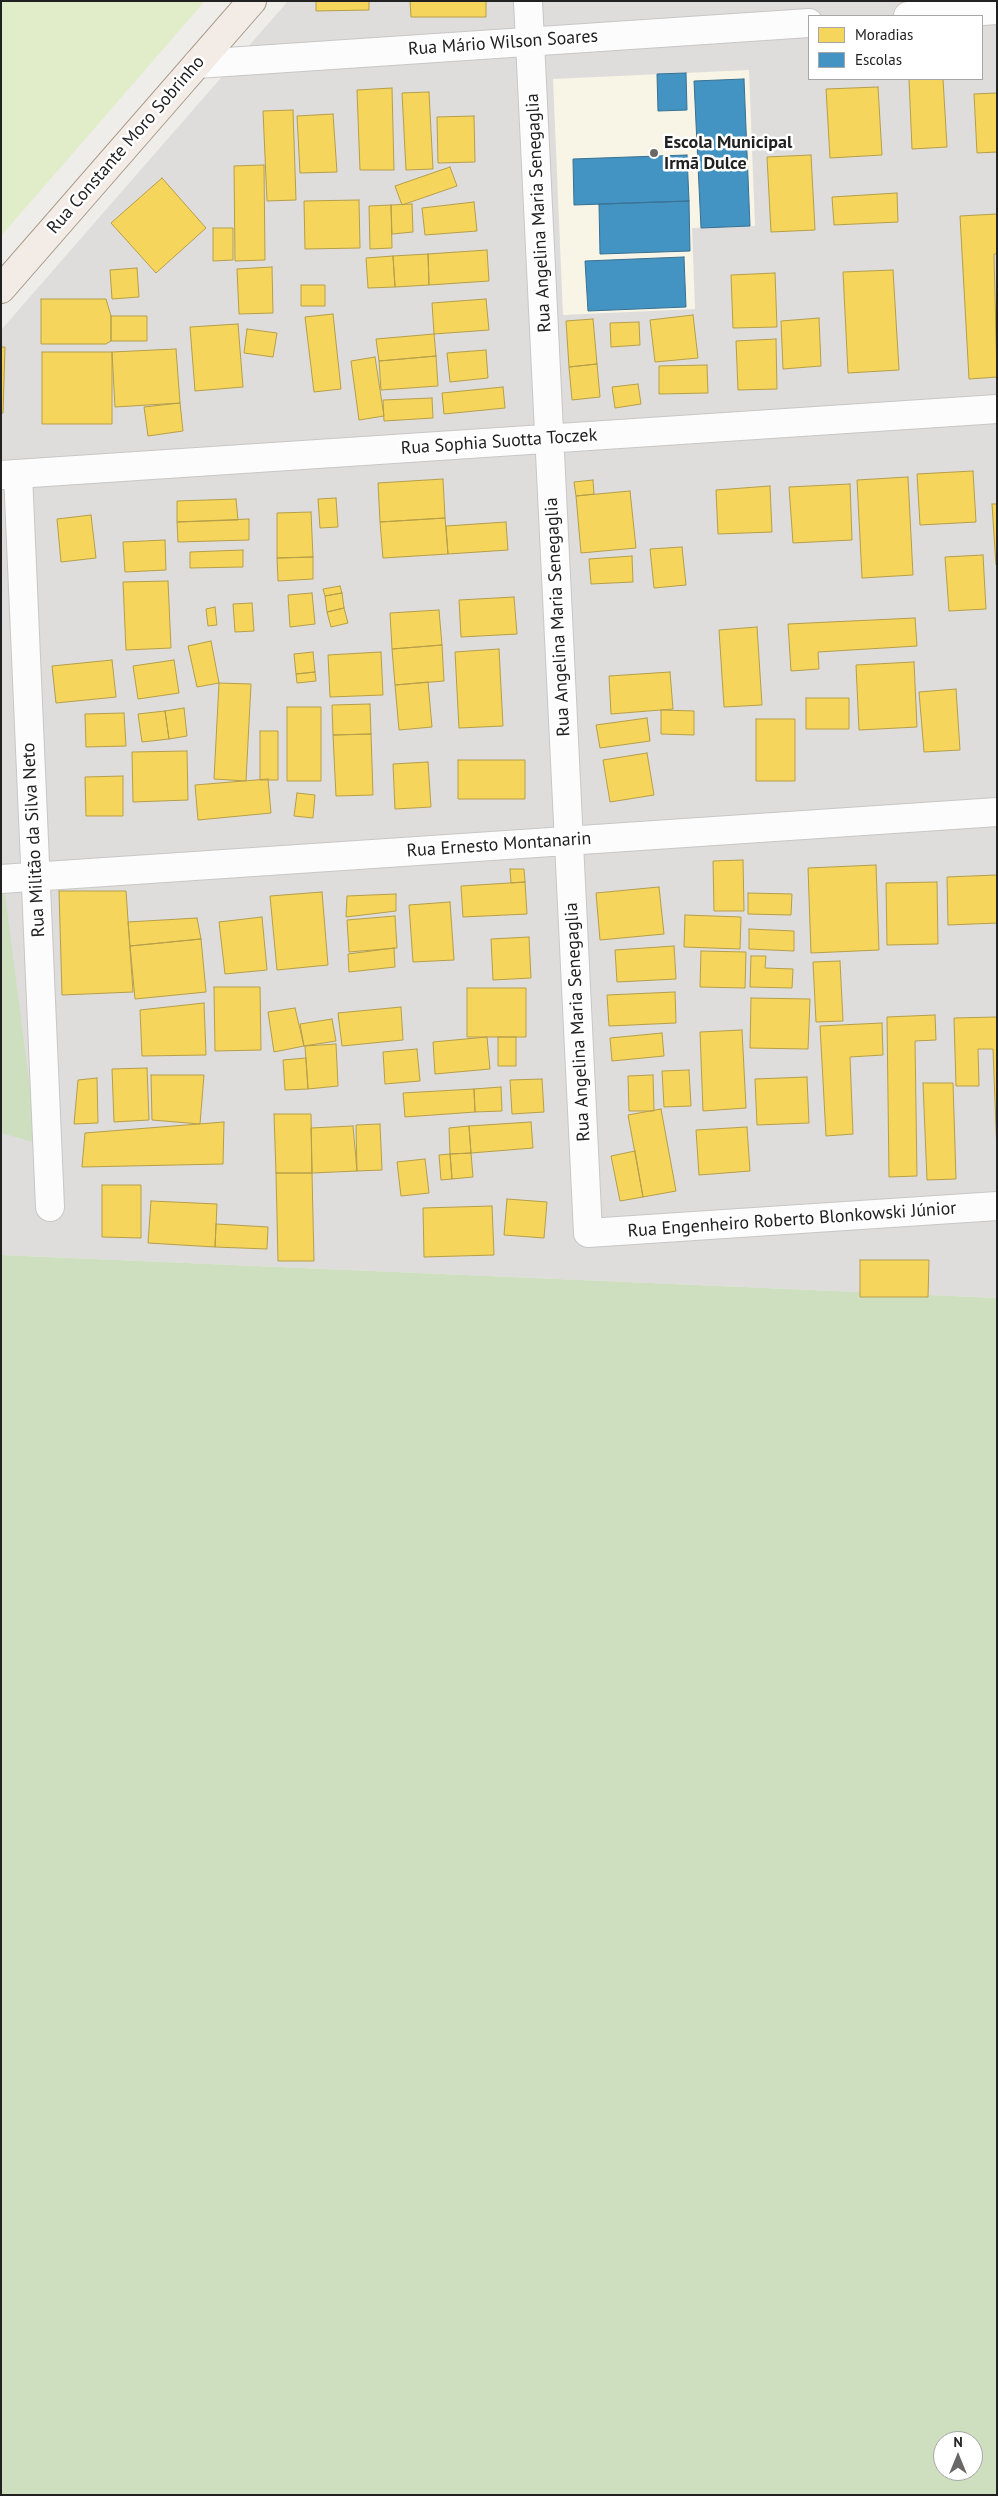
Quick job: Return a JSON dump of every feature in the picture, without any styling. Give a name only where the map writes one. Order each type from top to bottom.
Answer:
[{"type":"main road","name":"Rua Constante Moro Sobrinho","points":[[1,289],[252,1]]},
{"type":"street","name":"Rua Angelina Maria Senegaglia","points":[[528,1],[588,1233]]},
{"type":"street","points":[[923,15],[997,10]]},
{"type":"street","name":"Rua Mário Wilson Soares","points":[[197,64],[808,23]]},
{"type":"street","name":"Rua Sophia Suotta Toczek","points":[[10,474],[997,409]]},
{"type":"street","name":"Rua Militão da Silva Neto","points":[[10,474],[36,877],[50,1207]]},
{"type":"street","name":"Rua Ernesto Montanarin","points":[[1,879],[997,812]]},
{"type":"street","name":"Rua Engenheiro Roberto Blonkowski Júnior","points":[[588,1233],[997,1206]]},
{"type":"shaded area","points":[[288,1],[997,1],[997,1298],[1,1255],[1,330]]},
{"type":"shaded area","name":"Escola Municipal Irmã Dulce","points":[[749,70],[755,226],[692,228],[695,309],[563,315],[553,79]]},
{"type":"green space","points":[[1,1],[205,1],[1,236]]},
{"type":"green space","points":[[5,894],[37,1143],[1,1133],[1,895]]},
{"type":"green space","points":[[1,1255],[997,1298],[997,2495],[1,2495]]},
{"type":"building: Moradias","points":[[316,1],[369,1],[369,10],[316,11]]},
{"type":"building: Moradias","points":[[410,1],[486,1],[486,17],[411,17]]},
{"type":"building: Moradias","points":[[909,80],[943,80],[947,147],[912,149]]},
{"type":"building: Moradias","points":[[878,87],[882,155],[830,158],[826,89]]},
{"type":"building: Moradias","points":[[392,88],[394,170],[360,170],[357,90]]},
{"type":"building: Moradias","points":[[429,92],[433,169],[406,170],[402,93]]},
{"type":"building: Moradias","points":[[997,93],[997,152],[977,153],[974,94]]},
{"type":"building: Moradias","points":[[293,110],[296,200],[267,201],[263,111]]},
{"type":"building: Moradias","points":[[333,114],[337,172],[300,173],[297,116]]},
{"type":"building: Moradias","points":[[474,116],[475,162],[438,163],[437,117]]},
{"type":"building: Moradias","points":[[811,155],[815,230],[771,232],[767,157]]},
{"type":"building: Moradias","points":[[264,165],[265,260],[235,261],[234,166]]},
{"type":"building: Moradias","points":[[450,167],[457,186],[402,205],[395,186]]},
{"type":"building: Moradias","points":[[162,178],[206,228],[156,273],[111,223]]},
{"type":"building: Moradias","points":[[897,193],[898,222],[834,225],[832,197]]},
{"type":"building: Moradias","points":[[359,200],[360,248],[305,249],[304,201]]},
{"type":"building: Moradias","points":[[474,202],[477,231],[425,235],[422,208]]},
{"type":"building: Moradias","points":[[412,204],[413,232],[392,234],[391,205]]},
{"type":"building: Moradias","points":[[391,205],[392,248],[370,249],[369,206]]},
{"type":"building: Moradias","points":[[997,214],[997,254],[994,254],[997,377],[969,379],[960,216]]},
{"type":"building: Moradias","points":[[213,228],[233,228],[233,260],[213,261]]},
{"type":"building: Moradias","points":[[487,250],[489,281],[429,285],[428,254]]},
{"type":"building: Moradias","points":[[428,254],[429,285],[395,287],[393,256]]},
{"type":"building: Moradias","points":[[393,256],[395,287],[368,288],[366,258]]},
{"type":"building: Moradias","points":[[272,267],[273,313],[239,314],[237,269]]},
{"type":"building: Moradias","points":[[137,268],[139,297],[112,299],[110,270]]},
{"type":"building: Moradias","points":[[893,270],[899,370],[848,373],[843,272]]},
{"type":"building: Moradias","points":[[775,273],[777,327],[733,328],[731,275]]},
{"type":"building: Moradias","points":[[301,285],[325,285],[325,306],[301,306]]},
{"type":"building: Moradias","points":[[41,299],[106,299],[111,316],[111,341],[106,344],[41,344]]},
{"type":"building: Moradias","points":[[486,299],[489,330],[434,334],[432,303]]},
{"type":"building: Moradias","points":[[333,314],[341,389],[314,392],[305,317]]},
{"type":"building: Moradias","points":[[693,315],[698,358],[655,362],[650,320]]},
{"type":"building: Moradias","points":[[111,316],[147,316],[147,341],[111,341]]},
{"type":"building: Moradias","points":[[819,318],[821,366],[783,369],[781,321]]},
{"type":"building: Moradias","points":[[593,319],[597,364],[569,367],[566,321]]},
{"type":"building: Moradias","points":[[639,322],[640,345],[611,347],[610,323]]},
{"type":"building: Moradias","points":[[238,324],[243,387],[195,391],[190,327]]},
{"type":"building: Moradias","points":[[247,329],[277,333],[273,357],[244,353]]},
{"type":"building: Moradias","points":[[434,334],[436,356],[379,361],[376,339]]},
{"type":"building: Moradias","points":[[776,339],[777,389],[738,390],[736,341]]},
{"type":"building: Moradias","points":[[1,347],[5,347],[3,413],[1,413]]},
{"type":"building: Moradias","points":[[176,349],[180,403],[115,407],[112,352]]},
{"type":"building: Moradias","points":[[486,350],[488,378],[450,382],[447,353]]},
{"type":"building: Moradias","points":[[42,352],[112,352],[112,424],[42,424]]},
{"type":"building: Moradias","points":[[436,356],[438,386],[381,390],[379,361]]},
{"type":"building: Moradias","points":[[375,357],[384,416],[359,420],[351,361]]},
{"type":"building: Moradias","points":[[597,364],[600,397],[572,400],[569,367]]},
{"type":"building: Moradias","points":[[707,365],[708,393],[659,394],[659,366]]},
{"type":"building: Moradias","points":[[638,384],[641,404],[615,408],[612,387]]},
{"type":"building: Moradias","points":[[503,387],[505,408],[444,414],[442,393]]},
{"type":"building: Moradias","points":[[432,398],[433,418],[384,421],[383,400]]},
{"type":"building: Moradias","points":[[180,403],[183,431],[148,436],[144,407]]},
{"type":"building: Moradias","points":[[973,471],[976,522],[920,525],[917,474]]},
{"type":"building: Moradias","points":[[908,477],[913,575],[862,578],[857,480]]},
{"type":"building: Moradias","points":[[443,479],[445,518],[380,522],[378,483]]},
{"type":"building: Moradias","points":[[593,480],[594,494],[576,496],[574,482]]},
{"type":"building: Moradias","points":[[850,484],[852,540],[793,543],[789,487]]},
{"type":"building: Moradias","points":[[770,486],[772,532],[718,534],[716,490]]},
{"type":"building: Moradias","points":[[630,491],[636,548],[581,553],[576,496]]},
{"type":"building: Moradias","points":[[336,498],[338,527],[320,528],[318,499]]},
{"type":"building: Moradias","points":[[236,499],[238,520],[177,522],[177,501]]},
{"type":"building: Moradias","points":[[992,504],[997,504],[997,565],[996,565]]},
{"type":"building: Moradias","points":[[311,512],[313,557],[277,558],[277,513]]},
{"type":"building: Moradias","points":[[91,515],[96,558],[61,562],[57,519]]},
{"type":"building: Moradias","points":[[445,518],[448,554],[383,558],[380,522]]},
{"type":"building: Moradias","points":[[249,519],[249,540],[178,542],[177,522]]},
{"type":"building: Moradias","points":[[506,522],[508,550],[448,554],[446,526]]},
{"type":"building: Moradias","points":[[165,540],[166,570],[125,572],[123,542]]},
{"type":"building: Moradias","points":[[682,547],[686,585],[654,588],[650,549]]},
{"type":"building: Moradias","points":[[243,550],[243,567],[190,568],[190,552]]},
{"type":"building: Moradias","points":[[983,555],[986,609],[949,611],[945,557]]},
{"type":"building: Moradias","points":[[632,556],[633,582],[591,584],[589,559]]},
{"type":"building: Moradias","points":[[313,557],[313,579],[278,581],[277,558]]},
{"type":"building: Moradias","points":[[168,581],[171,648],[126,650],[123,582]]},
{"type":"building: Moradias","points":[[340,586],[342,593],[325,596],[323,589]]},
{"type":"building: Moradias","points":[[312,593],[315,624],[290,627],[288,595]]},
{"type":"building: Moradias","points":[[342,593],[344,608],[327,612],[325,596]]},
{"type":"building: Moradias","points":[[514,597],[517,634],[461,637],[459,600]]},
{"type":"building: Moradias","points":[[252,603],[254,631],[235,632],[233,604]]},
{"type":"building: Moradias","points":[[215,607],[217,625],[208,626],[206,609]]},
{"type":"building: Moradias","points":[[344,608],[348,623],[331,627],[327,612]]},
{"type":"building: Moradias","points":[[439,610],[442,645],[392,649],[390,613]]},
{"type":"building: Moradias","points":[[915,618],[917,646],[818,652],[819,669],[791,671],[788,624]]},
{"type":"building: Moradias","points":[[757,627],[762,705],[724,707],[719,630]]},
{"type":"building: Moradias","points":[[211,641],[219,683],[197,687],[188,646]]},
{"type":"building: Moradias","points":[[442,645],[444,681],[395,685],[392,649]]},
{"type":"building: Moradias","points":[[499,649],[503,726],[459,728],[455,652]]},
{"type":"building: Moradias","points":[[313,652],[315,672],[296,674],[294,654]]},
{"type":"building: Moradias","points":[[381,652],[383,695],[330,697],[328,655]]},
{"type":"building: Moradias","points":[[112,660],[116,697],[56,703],[52,666]]},
{"type":"building: Moradias","points":[[174,660],[179,693],[138,699],[133,666]]},
{"type":"building: Moradias","points":[[914,662],[917,727],[859,730],[856,665]]},
{"type":"building: Moradias","points":[[315,672],[316,681],[297,683],[296,674]]},
{"type":"building: Moradias","points":[[670,672],[673,709],[611,714],[609,676]]},
{"type":"building: Moradias","points":[[428,682],[432,727],[399,730],[395,685]]},
{"type":"building: Moradias","points":[[219,683],[251,684],[246,781],[214,779]]},
{"type":"building: Moradias","points":[[956,689],[960,750],[924,752],[919,692]]},
{"type":"building: Moradias","points":[[806,698],[849,698],[849,729],[806,729]]},
{"type":"building: Moradias","points":[[370,704],[371,734],[333,735],[332,705]]},
{"type":"building: Moradias","points":[[287,707],[321,707],[321,781],[287,781]]},
{"type":"building: Moradias","points":[[184,708],[187,736],[169,739],[165,711]]},
{"type":"building: Moradias","points":[[661,710],[694,711],[694,735],[661,734]]},
{"type":"building: Moradias","points":[[165,711],[169,739],[142,742],[138,714]]},
{"type":"building: Moradias","points":[[124,713],[126,746],[86,747],[85,714]]},
{"type":"building: Moradias","points":[[647,718],[650,741],[600,748],[596,725]]},
{"type":"building: Moradias","points":[[756,719],[795,719],[795,781],[756,781]]},
{"type":"building: Moradias","points":[[260,731],[278,731],[278,780],[260,780]]},
{"type":"building: Moradias","points":[[371,734],[373,795],[336,796],[333,735]]},
{"type":"building: Moradias","points":[[187,751],[188,800],[133,802],[132,752]]},
{"type":"building: Moradias","points":[[647,753],[654,795],[610,802],[603,760]]},
{"type":"building: Moradias","points":[[458,760],[525,760],[525,799],[458,799]]},
{"type":"building: Moradias","points":[[428,762],[431,807],[395,809],[393,764]]},
{"type":"building: Moradias","points":[[123,776],[123,816],[86,816],[85,777]]},
{"type":"building: Moradias","points":[[268,779],[271,813],[198,820],[195,785]]},
{"type":"building: Moradias","points":[[297,793],[315,795],[313,818],[294,816]]},
{"type":"building: Moradias","points":[[743,860],[744,911],[714,911],[713,861]]},
{"type":"building: Moradias","points":[[876,865],[879,950],[811,953],[808,868]]},
{"type":"building: Moradias","points":[[510,869],[524,869],[525,882],[511,883]]},
{"type":"building: Moradias","points":[[997,875],[997,923],[948,925],[947,877]]},
{"type":"building: Moradias","points":[[525,882],[527,914],[463,917],[461,886]]},
{"type":"building: Moradias","points":[[937,882],[938,944],[887,945],[886,883]]},
{"type":"building: Moradias","points":[[659,887],[664,934],[600,940],[596,893]]},
{"type":"building: Moradias","points":[[59,891],[126,891],[133,992],[62,995]]},
{"type":"building: Moradias","points":[[322,892],[328,965],[277,970],[270,896]]},
{"type":"building: Moradias","points":[[748,893],[792,894],[791,915],[748,914]]},
{"type":"building: Moradias","points":[[396,894],[396,911],[346,917],[347,896]]},
{"type":"building: Moradias","points":[[450,902],[454,960],[413,962],[409,905]]},
{"type":"building: Moradias","points":[[685,915],[741,917],[740,949],[684,947]]},
{"type":"building: Moradias","points":[[395,916],[397,948],[349,952],[347,920]]},
{"type":"building: Moradias","points":[[262,917],[267,970],[225,974],[219,922]]},
{"type":"building: Moradias","points":[[197,918],[201,939],[130,946],[128,922]]},
{"type":"building: Moradias","points":[[749,929],[794,931],[794,951],[749,949]]},
{"type":"building: Moradias","points":[[529,937],[531,978],[493,980],[491,939]]},
{"type":"building: Moradias","points":[[201,939],[206,992],[135,999],[130,946]]},
{"type":"building: Moradias","points":[[674,946],[676,979],[617,982],[615,950]]},
{"type":"building: Moradias","points":[[394,948],[395,967],[349,972],[348,954]]},
{"type":"building: Moradias","points":[[701,951],[746,952],[745,988],[700,987]]},
{"type":"building: Moradias","points":[[751,956],[766,956],[765,968],[793,969],[792,988],[750,987]]},
{"type":"building: Moradias","points":[[840,961],[843,1021],[816,1022],[813,962]]},
{"type":"building: Moradias","points":[[214,987],[260,987],[261,1050],[215,1051]]},
{"type":"building: Moradias","points":[[467,988],[526,988],[526,1037],[467,1037]]},
{"type":"building: Moradias","points":[[675,992],[676,1023],[609,1026],[607,995]]},
{"type":"building: Moradias","points":[[751,998],[810,999],[808,1049],[750,1048]]},
{"type":"building: Moradias","points":[[204,1003],[206,1055],[142,1056],[140,1010]]},
{"type":"building: Moradias","points":[[401,1007],[403,1040],[342,1046],[338,1013]]},
{"type":"building: Moradias","points":[[295,1008],[304,1046],[274,1052],[268,1012]]},
{"type":"building: Moradias","points":[[935,1015],[936,1040],[915,1041],[917,1176],[889,1177],[887,1017]]},
{"type":"building: Moradias","points":[[997,1017],[997,1153],[993,1049],[978,1049],[979,1086],[956,1086],[954,1018]]},
{"type":"building: Moradias","points":[[332,1019],[336,1041],[304,1046],[300,1024]]},
{"type":"building: Moradias","points":[[882,1023],[883,1055],[850,1057],[853,1134],[826,1136],[820,1026]]},
{"type":"building: Moradias","points":[[742,1030],[746,1108],[703,1111],[700,1032]]},
{"type":"building: Moradias","points":[[662,1033],[664,1056],[612,1061],[610,1038]]},
{"type":"building: Moradias","points":[[487,1037],[490,1069],[435,1074],[433,1042]]},
{"type":"building: Moradias","points":[[498,1037],[516,1037],[516,1066],[498,1066]]},
{"type":"building: Moradias","points":[[336,1044],[338,1086],[308,1089],[305,1046]]},
{"type":"building: Moradias","points":[[417,1049],[420,1081],[385,1084],[383,1052]]},
{"type":"building: Moradias","points":[[306,1058],[308,1089],[285,1090],[283,1060]]},
{"type":"building: Moradias","points":[[147,1068],[149,1120],[114,1122],[112,1069]]},
{"type":"building: Moradias","points":[[689,1070],[691,1106],[664,1107],[662,1071]]},
{"type":"building: Moradias","points":[[151,1075],[204,1075],[200,1124],[152,1120]]},
{"type":"building: Moradias","points":[[653,1075],[654,1111],[629,1111],[628,1076]]},
{"type":"building: Moradias","points":[[807,1077],[809,1123],[757,1125],[755,1079]]},
{"type":"building: Moradias","points":[[97,1078],[98,1123],[74,1124],[78,1080]]},
{"type":"building: Moradias","points":[[542,1079],[544,1112],[512,1114],[510,1080]]},
{"type":"building: Moradias","points":[[923,1083],[953,1083],[956,1179],[927,1180]]},
{"type":"building: Moradias","points":[[501,1087],[502,1111],[475,1112],[474,1089]]},
{"type":"building: Moradias","points":[[474,1089],[475,1112],[405,1117],[403,1093]]},
{"type":"building: Moradias","points":[[661,1109],[676,1191],[643,1197],[628,1115]]},
{"type":"building: Moradias","points":[[274,1114],[311,1114],[312,1173],[276,1173]]},
{"type":"building: Moradias","points":[[224,1122],[223,1164],[82,1167],[85,1133]]},
{"type":"building: Moradias","points":[[531,1122],[533,1148],[471,1153],[469,1126]]},
{"type":"building: Moradias","points":[[380,1124],[382,1170],[357,1171],[356,1125]]},
{"type":"building: Moradias","points":[[353,1126],[357,1171],[312,1173],[311,1128]]},
{"type":"building: Moradias","points":[[469,1126],[471,1153],[450,1154],[449,1128]]},
{"type":"building: Moradias","points":[[747,1127],[750,1171],[699,1175],[696,1130]]},
{"type":"building: Moradias","points":[[635,1151],[643,1197],[620,1201],[611,1156]]},
{"type":"building: Moradias","points":[[471,1153],[473,1177],[452,1179],[450,1154]]},
{"type":"building: Moradias","points":[[450,1154],[452,1179],[441,1180],[439,1155]]},
{"type":"building: Moradias","points":[[425,1159],[429,1193],[401,1196],[397,1162]]},
{"type":"building: Moradias","points":[[276,1173],[312,1173],[314,1261],[278,1261]]},
{"type":"building: Moradias","points":[[102,1185],[141,1185],[141,1238],[102,1237]]},
{"type":"building: Moradias","points":[[507,1199],[547,1202],[544,1238],[504,1235]]},
{"type":"building: Moradias","points":[[151,1201],[217,1204],[215,1247],[148,1243]]},
{"type":"building: Moradias","points":[[492,1206],[494,1255],[424,1257],[423,1208]]},
{"type":"building: Moradias","points":[[216,1224],[268,1227],[267,1249],[215,1247]]},
{"type":"building: Moradias","points":[[860,1260],[929,1260],[928,1297],[860,1297]]},
{"type":"building: Escolas","points":[[686,73],[687,110],[658,111],[657,74]]},
{"type":"building: Escolas","points":[[744,79],[750,226],[701,228],[694,81]]},
{"type":"building: Escolas","points":[[687,155],[689,201],[574,205],[573,159]]},
{"type":"building: Escolas","points":[[689,201],[690,251],[600,254],[599,204]]},
{"type":"building: Escolas","points":[[684,257],[686,307],[588,311],[585,261]]},
{"type":"place","name":"Escola Municipal Irmã Dulce","points":[[654,153]]}]
